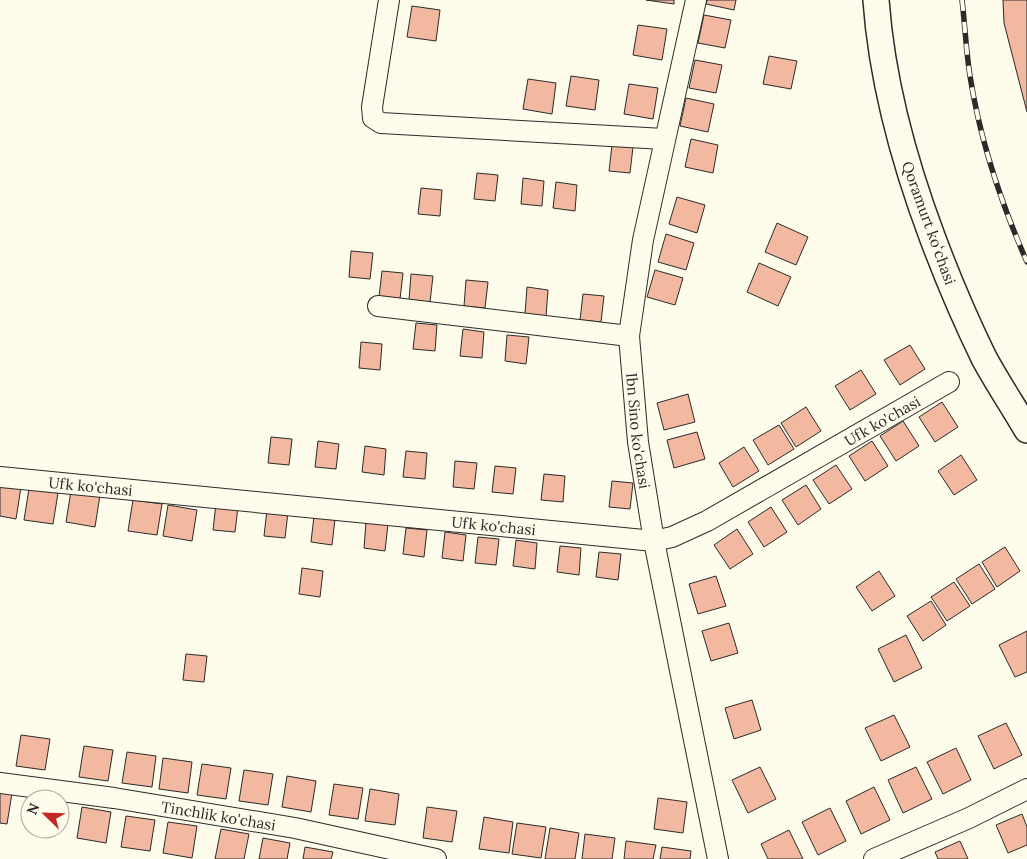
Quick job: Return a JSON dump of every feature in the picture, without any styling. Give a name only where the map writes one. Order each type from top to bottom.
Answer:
[{"type":"main road","name":"Qoramurt koʻchasi","points":[[876,0],[882,53],[894,115],[915,192],[964,316],[985,359],[1027,430]]},
{"type":"main road","name":"Qoramurt koʻchasi","points":[[884,0],[890,54],[902,113],[926,196],[972,313],[992,353],[1027,414]]},
{"type":"street","points":[[389,0],[372,108],[374,118],[381,123],[664,139]]},
{"type":"street","name":"Ibn Sino ko'chasi","points":[[696,0],[643,240],[629,336],[638,442],[654,541],[718,859]]},
{"type":"street","points":[[378,306],[629,336]]},
{"type":"street","name":"Ufk ko'chasi","points":[[0,477],[654,541],[672,537],[707,522],[949,382]]},
{"type":"street","name":"Tinchlik ko'chasi","points":[[0,783],[114,798],[295,828],[436,859]]},
{"type":"street","points":[[874,859],[969,818],[1027,789]]},
{"type":"building","points":[[646,0],[674,0],[674,4]]},
{"type":"building","points":[[707,0],[736,0],[734,10],[706,4]]},
{"type":"building","points":[[1003,0],[1027,0],[1027,112],[1004,23]]},
{"type":"building","points":[[412,6],[440,10],[436,41],[407,37]]},
{"type":"building","points":[[704,15],[731,20],[725,48],[698,43]]},
{"type":"building","points":[[638,25],[667,29],[662,60],[633,55]]},
{"type":"building","points":[[769,56],[797,61],[791,89],[763,84]]},
{"type":"building","points":[[695,60],[722,65],[716,93],[689,88]]},
{"type":"building","points":[[571,76],[599,80],[595,110],[566,106]]},
{"type":"building","points":[[528,79],[556,83],[552,114],[523,109]]},
{"type":"building","points":[[629,84],[658,88],[653,119],[624,114]]},
{"type":"building","points":[[686,98],[714,104],[708,132],[680,126]]},
{"type":"building","points":[[691,139],[718,145],[713,173],[685,167]]},
{"type":"building","points":[[612,145],[633,147],[630,173],[609,171]]},
{"type":"building","points":[[477,173],[498,175],[495,201],[474,199]]},
{"type":"building","points":[[523,178],[544,181],[542,206],[521,204]]},
{"type":"building","points":[[556,182],[577,185],[575,211],[553,208]]},
{"type":"building","points":[[421,188],[442,190],[440,216],[418,214]]},
{"type":"building","points":[[677,197],[705,205],[697,233],[669,224]]},
{"type":"building","points":[[777,223],[808,237],[796,265],[765,252]]},
{"type":"building","points":[[666,234],[694,243],[686,270],[658,262]]},
{"type":"building","points":[[351,251],[373,253],[370,279],[349,277]]},
{"type":"building","points":[[759,263],[791,277],[778,306],[747,292]]},
{"type":"building","points":[[655,270],[683,278],[675,305],[647,297]]},
{"type":"building","points":[[382,271],[403,273],[400,299],[379,297]]},
{"type":"building","points":[[411,274],[433,276],[430,302],[409,300]]},
{"type":"building","points":[[466,280],[488,282],[485,308],[464,306]]},
{"type":"building","points":[[527,287],[548,290],[546,316],[525,314]]},
{"type":"building","points":[[583,294],[604,296],[601,322],[580,320]]},
{"type":"building","points":[[416,323],[437,325],[435,351],[413,349]]},
{"type":"building","points":[[463,329],[484,332],[482,358],[460,356]]},
{"type":"building","points":[[507,335],[529,337],[526,364],[505,361]]},
{"type":"building","points":[[361,342],[382,344],[380,370],[359,368]]},
{"type":"building","points":[[910,345],[925,369],[900,385],[884,360]]},
{"type":"building","points":[[861,370],[876,394],[850,410],[835,386]]},
{"type":"building","points":[[688,394],[695,422],[664,430],[657,403]]},
{"type":"building","points":[[942,402],[958,427],[935,442],[919,417]]},
{"type":"building","points":[[806,407],[821,431],[796,447],[781,423]]},
{"type":"building","points":[[903,421],[919,446],[896,461],[880,436]]},
{"type":"building","points":[[779,425],[794,449],[768,465],[753,440]]},
{"type":"building","points":[[697,432],[705,459],[674,468],[667,440]]},
{"type":"building","points":[[271,437],[292,439],[289,465],[268,463]]},
{"type":"building","points":[[318,441],[339,444],[336,469],[315,467]]},
{"type":"building","points":[[872,441],[888,466],[865,481],[849,456]]},
{"type":"building","points":[[365,446],[386,449],[384,475],[362,472]]},
{"type":"building","points":[[744,447],[759,471],[733,487],[719,463]]},
{"type":"building","points":[[406,451],[427,453],[425,479],[403,477]]},
{"type":"building","points":[[961,455],[977,480],[954,495],[938,471]]},
{"type":"building","points":[[455,461],[477,463],[474,489],[453,487]]},
{"type":"building","points":[[836,465],[852,489],[829,504],[813,480]]},
{"type":"building","points":[[495,466],[516,468],[513,494],[492,492]]},
{"type":"building","points":[[544,474],[565,476],[563,502],[541,500]]},
{"type":"building","points":[[612,481],[633,483],[630,509],[609,507]]},
{"type":"building","points":[[0,484],[21,487],[16,519],[0,516]]},
{"type":"building","points":[[806,485],[821,509],[798,525],[782,500]]},
{"type":"building","points":[[29,489],[58,493],[53,524],[24,520]]},
{"type":"building","points":[[71,491],[100,495],[95,527],[66,522]]},
{"type":"building","points":[[133,500],[162,504],[157,535],[128,531]]},
{"type":"building","points":[[216,504],[238,507],[235,532],[213,530]]},
{"type":"building","points":[[168,505],[197,510],[192,541],[163,536]]},
{"type":"building","points":[[771,507],[787,532],[764,547],[748,522]]},
{"type":"building","points":[[267,510],[288,512],[285,538],[264,536]]},
{"type":"building","points":[[314,516],[335,519],[332,545],[311,542]]},
{"type":"building","points":[[366,522],[388,524],[385,551],[364,548]]},
{"type":"building","points":[[406,528],[427,530],[424,557],[403,554]]},
{"type":"building","points":[[737,529],[753,554],[730,569],[714,545]]},
{"type":"building","points":[[445,532],[466,535],[463,561],[442,558]]},
{"type":"building","points":[[478,537],[499,539],[496,565],[475,563]]},
{"type":"building","points":[[516,540],[537,543],[535,569],[513,566]]},
{"type":"building","points":[[560,546],[581,548],[579,575],[557,572]]},
{"type":"building","points":[[1005,547],[1020,571],[997,587],[982,562]]},
{"type":"building","points":[[599,552],[621,554],[618,580],[596,577]]},
{"type":"building","points":[[979,564],[995,589],[972,604],[956,579]]},
{"type":"building","points":[[302,568],[323,571],[320,597],[299,594]]},
{"type":"building","points":[[879,571],[895,596],[872,611],[856,587]]},
{"type":"building","points":[[716,576],[726,606],[698,614],[689,584]]},
{"type":"building","points":[[954,582],[970,606],[947,621],[931,597]]},
{"type":"building","points":[[931,601],[946,625],[923,641],[907,616]]},
{"type":"building","points":[[729,623],[738,653],[711,661],[702,631]]},
{"type":"building","points":[[1027,631],[1027,672],[1015,677],[999,645]]},
{"type":"building","points":[[906,635],[922,668],[894,682],[878,649]]},
{"type":"building","points":[[186,654],[207,656],[204,682],[183,680]]},
{"type":"building","points":[[752,700],[761,730],[734,739],[725,708]]},
{"type":"building","points":[[894,715],[910,747],[881,761],[865,728]]},
{"type":"building","points":[[1006,723],[1022,755],[994,769],[978,736]]},
{"type":"building","points":[[21,735],[50,739],[45,770],[16,766]]},
{"type":"building","points":[[84,746],[113,750],[108,781],[79,777]]},
{"type":"building","points":[[956,748],[971,780],[943,794],[927,762]]},
{"type":"building","points":[[127,752],[156,756],[152,787],[122,783]]},
{"type":"building","points":[[163,758],[192,762],[188,793],[159,789]]},
{"type":"building","points":[[202,764],[231,768],[226,799],[197,795]]},
{"type":"building","points":[[760,767],[776,799],[748,813],[732,780]]},
{"type":"building","points":[[916,767],[932,799],[903,813],[888,780]]},
{"type":"building","points":[[244,770],[273,774],[268,805],[239,801]]},
{"type":"building","points":[[287,776],[316,781],[311,812],[282,807]]},
{"type":"building","points":[[334,784],[363,788],[358,819],[329,815]]},
{"type":"building","points":[[874,787],[890,820],[861,834],[846,801]]},
{"type":"building","points":[[370,789],[399,794],[395,825],[365,821]]},
{"type":"building","points":[[0,791],[12,793],[7,824],[0,823]]},
{"type":"building","points":[[658,798],[687,802],[683,833],[654,829]]},
{"type":"building","points":[[82,807],[111,812],[106,843],[77,838]]},
{"type":"building","points":[[427,807],[457,811],[452,842],[423,838]]},
{"type":"building","points":[[830,808],[846,841],[818,855],[802,822]]},
{"type":"building","points":[[1022,814],[1027,827],[1027,845],[1008,853],[996,825]]},
{"type":"building","points":[[126,816],[155,820],[150,851],[121,847]]},
{"type":"building","points":[[484,817],[513,822],[509,853],[479,849]]},
{"type":"building","points":[[168,822],[197,826],[192,858],[163,853]]},
{"type":"building","points":[[517,823],[546,827],[541,858],[512,854]]},
{"type":"building","points":[[550,828],[579,833],[575,859],[545,859]]},
{"type":"building","points":[[221,829],[249,834],[244,859],[215,859]]},
{"type":"building","points":[[789,830],[803,859],[768,859],[761,844]]},
{"type":"building","points":[[585,834],[615,838],[612,859],[582,859]]},
{"type":"building","points":[[263,838],[290,843],[287,859],[259,859]]},
{"type":"building","points":[[626,841],[656,845],[653,859],[624,859]]},
{"type":"building","points":[[960,841],[968,859],[938,859],[935,852]]},
{"type":"building","points":[[305,847],[333,852],[331,859],[303,859]]},
{"type":"building","points":[[662,847],[691,851],[690,859],[660,859]]},
{"type":"railway","points":[[962,0],[969,67],[979,124],[992,171],[1027,262]]}]
